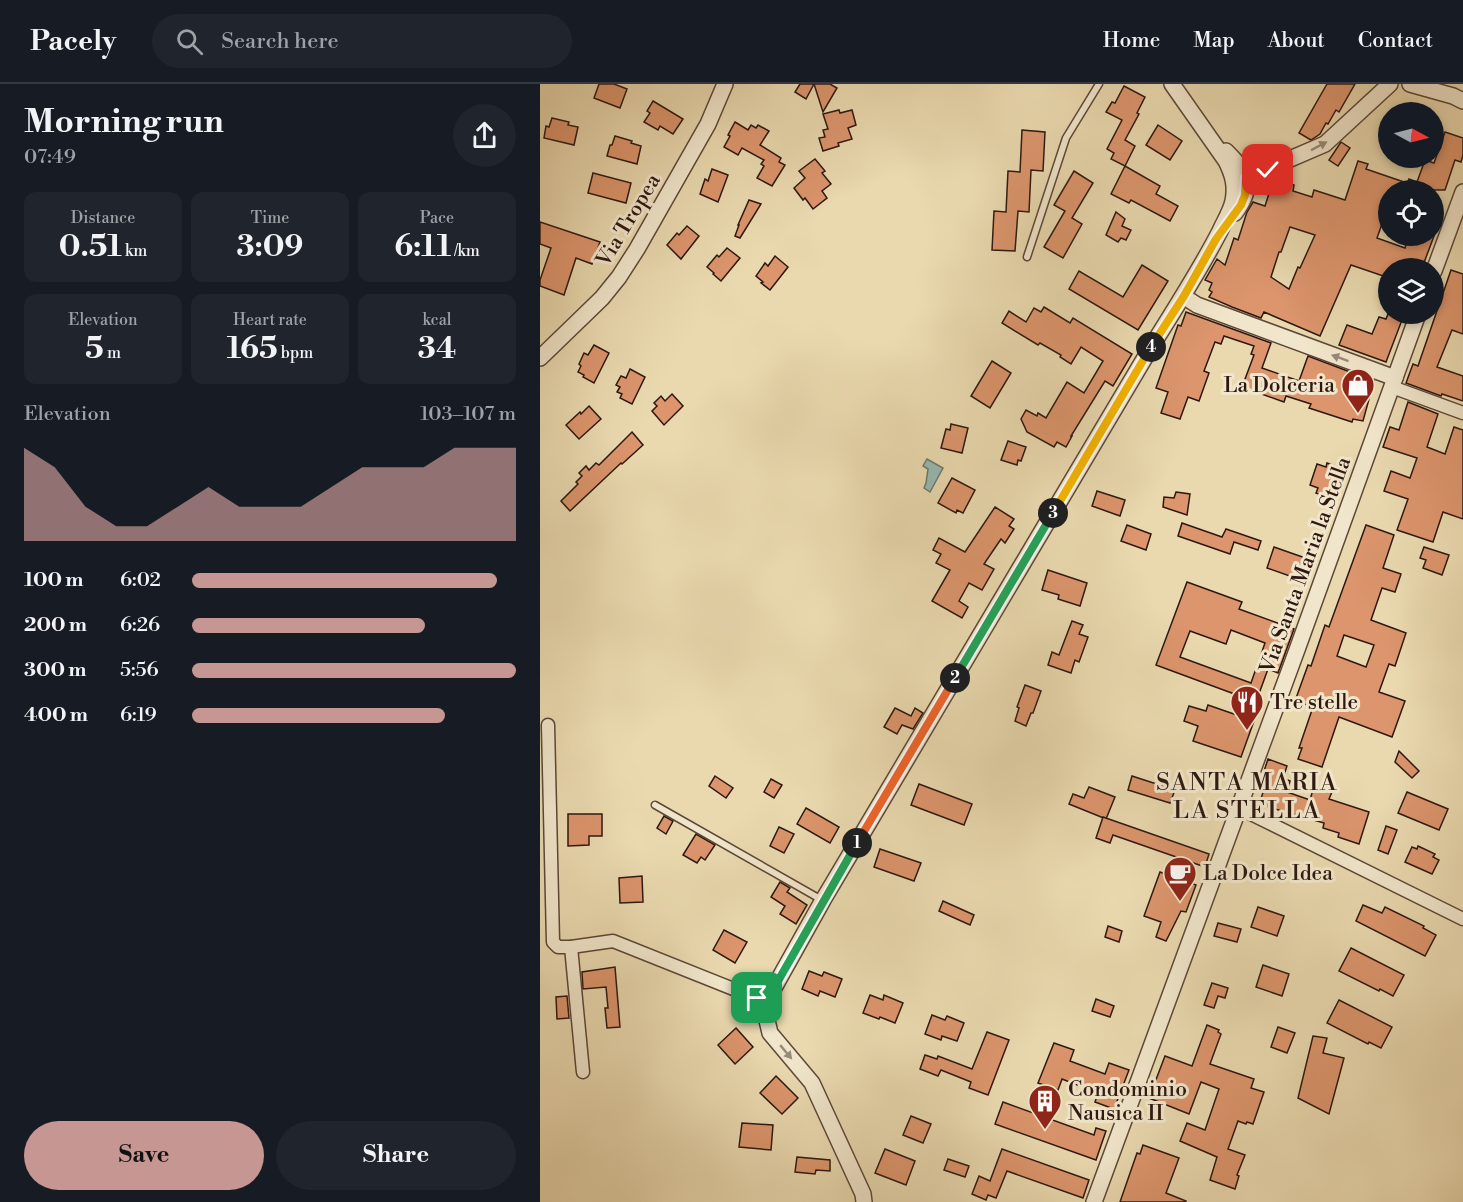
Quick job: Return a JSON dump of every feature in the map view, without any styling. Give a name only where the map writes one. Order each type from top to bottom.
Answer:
[{"type":"street","name":"Via Tropea","points":[[540,358],[602,298],[619,277],[708,124],[725,84]]},
{"type":"street","points":[[864,1202],[863,1194],[812,1083],[770,1033],[765,1012],[766,1002],[823,900],[1147,354],[1184,296],[1216,239],[1241,205],[1245,195],[1240,165],[1198,123],[1172,84]]},
{"type":"street","points":[[1241,179],[1325,144],[1390,84]]},
{"type":"street","points":[[1410,84],[1463,101]]},
{"type":"street","points":[[1439,258],[1463,192]]},
{"type":"street","points":[[1184,296],[1197,305],[1394,382],[1463,413]]},
{"type":"street","name":"Via Santa Maria la Stella","points":[[1094,1202],[1299,647],[1414,324]]},
{"type":"street","points":[[548,725],[553,942],[558,947],[571,947],[613,941],[766,1002]]},
{"type":"street","points":[[1239,808],[1463,920]]},
{"type":"street","points":[[571,947],[583,1072]]},
{"type":"lane","points":[[1027,257],[1066,138],[1099,84]]},
{"type":"lane","points":[[655,805],[823,900]]},
{"type":"water","points":[[927,459],[943,468],[930,492],[924,488],[928,469],[923,466]]},
{"type":"building","points":[[599,84],[614,84],[627,89],[620,108],[594,98]]},
{"type":"building","points":[[800,84],[814,84],[806,99],[795,92]]},
{"type":"building","points":[[814,84],[830,84],[837,88],[823,112]]},
{"type":"building","points":[[1327,84],[1355,84],[1339,112],[1336,110],[1320,134],[1311,140],[1299,133]]},
{"type":"building","points":[[1124,86],[1145,97],[1125,140],[1135,146],[1125,166],[1111,159],[1114,153],[1107,149],[1122,120],[1106,112],[1112,102],[1115,103]]},
{"type":"building","points":[[653,101],[683,119],[673,134],[660,126],[658,130],[644,122],[650,113],[647,111]]},
{"type":"building","points":[[839,110],[840,113],[852,110],[856,125],[848,128],[852,139],[823,151],[819,138],[825,137],[823,130],[828,129],[823,114]]},
{"type":"building","points":[[552,118],[578,127],[574,145],[544,138],[546,126],[549,127]]},
{"type":"building","points":[[735,122],[748,130],[751,125],[756,128],[758,125],[769,131],[760,145],[781,158],[779,162],[785,165],[772,186],[757,178],[764,166],[761,164],[764,160],[742,148],[738,155],[724,147]]},
{"type":"building","points":[[1158,125],[1182,141],[1170,160],[1146,145]]},
{"type":"building","points":[[1022,130],[1045,132],[1043,171],[1031,170],[1029,212],[1018,211],[1015,251],[992,250],[994,211],[1006,212],[1008,171],[1020,172]]},
{"type":"building","points":[[1445,132],[1463,138],[1461,162],[1455,160],[1445,190],[1444,180],[1418,180],[1422,168],[1444,168]]},
{"type":"building","points":[[615,136],[641,146],[637,164],[607,156]]},
{"type":"building","points":[[1341,142],[1350,148],[1338,166],[1329,160]]},
{"type":"building","points":[[815,159],[825,171],[822,173],[831,184],[822,191],[827,198],[813,209],[794,188],[805,178],[799,171]]},
{"type":"building","points":[[1358,161],[1368,164],[1366,169],[1398,180],[1378,180],[1378,246],[1405,248],[1406,246],[1430,246],[1426,258],[1378,258],[1378,274],[1351,265],[1320,336],[1264,312],[1261,318],[1209,297],[1212,292],[1209,290],[1212,283],[1205,280],[1217,259],[1225,265],[1234,238],[1238,240],[1247,212],[1253,202],[1265,206],[1272,184],[1275,185],[1277,179],[1294,185],[1293,191],[1312,197],[1314,190],[1345,200]],"holes":[[[1290,227],[1315,235],[1300,268],[1298,267],[1289,289],[1271,277]]]},
{"type":"building","points":[[1125,166],[1160,186],[1156,194],[1178,206],[1170,221],[1131,200],[1129,203],[1111,194]]},
{"type":"building","points":[[712,169],[728,175],[718,202],[700,194],[705,179],[708,181]]},
{"type":"building","points":[[1074,171],[1093,183],[1072,218],[1082,224],[1063,258],[1044,247],[1065,211],[1054,205]]},
{"type":"building","points":[[593,173],[631,183],[626,203],[588,193]]},
{"type":"building","points":[[749,200],[761,204],[740,238],[735,236]]},
{"type":"building","points":[[1116,212],[1125,219],[1122,226],[1131,230],[1126,240],[1121,238],[1118,242],[1106,235]]},
{"type":"building","points":[[540,222],[600,242],[592,264],[576,258],[564,295],[540,286],[551,248],[540,244]]},
{"type":"building","points":[[687,226],[699,236],[681,259],[667,245],[677,233],[679,235]]},
{"type":"building","points":[[727,248],[740,258],[721,281],[707,267],[717,255],[719,257]]},
{"type":"building","points":[[775,256],[788,267],[770,290],[756,276],[765,263],[768,266]]},
{"type":"building","points":[[1142,265],[1168,281],[1138,330],[1069,289],[1079,271],[1123,297]]},
{"type":"building","points":[[1451,270],[1463,274],[1463,334],[1452,330],[1437,367],[1463,376],[1463,401],[1442,394],[1441,396],[1406,383],[1413,364],[1418,366],[1432,324],[1444,324],[1444,290]]},
{"type":"building","points":[[1044,307],[1070,323],[1073,318],[1132,354],[1113,386],[1105,381],[1066,447],[1057,442],[1054,447],[1027,432],[1021,419],[1026,410],[1046,418],[1067,382],[1084,393],[1103,361],[1081,347],[1071,364],[1060,357],[1061,355],[1040,343],[1038,345],[1002,323],[1009,311],[1026,322],[1034,308],[1041,312]]},
{"type":"building","points":[[1186,312],[1271,343],[1262,368],[1299,381],[1308,356],[1374,381],[1363,421],[1353,419],[1352,422],[1309,408],[1311,404],[1286,396],[1284,402],[1242,387],[1254,355],[1251,354],[1254,346],[1224,336],[1221,344],[1215,342],[1204,371],[1209,373],[1199,401],[1188,397],[1180,419],[1161,413],[1168,392],[1156,388],[1178,325],[1181,326]]},
{"type":"building","points":[[1378,319],[1378,324],[1400,324],[1386,362],[1339,345],[1347,325],[1372,334]]},
{"type":"building","points":[[594,345],[609,353],[594,383],[578,372],[584,353],[588,355]]},
{"type":"building","points":[[992,361],[1011,373],[990,408],[971,396]]},
{"type":"building","points":[[630,369],[645,377],[632,404],[620,398],[622,394],[617,392],[620,387],[616,385],[621,376],[626,378]]},
{"type":"building","points":[[672,394],[683,406],[664,425],[652,411],[657,406],[654,403],[661,396],[665,401]]},
{"type":"building","points":[[1408,402],[1438,414],[1427,447],[1445,454],[1454,427],[1463,430],[1463,519],[1443,512],[1433,542],[1397,530],[1408,499],[1384,491],[1391,471],[1410,478],[1417,458],[1383,447],[1390,427],[1399,430]]},
{"type":"building","points":[[589,406],[601,419],[579,439],[566,425]]},
{"type":"building","points":[[951,424],[968,428],[962,453],[941,448],[946,429],[950,430]]},
{"type":"building","points":[[632,432],[643,445],[570,511],[561,501],[578,484],[576,482],[582,476],[579,473],[586,466],[589,470],[596,463],[599,465]]},
{"type":"building","points":[[1008,441],[1026,447],[1017,465],[1001,460]]},
{"type":"building","points":[[1327,463],[1343,469],[1333,499],[1316,493],[1318,488],[1310,485],[1317,464],[1326,467]]},
{"type":"building","points":[[952,478],[975,490],[963,513],[957,510],[956,513],[938,503]]},
{"type":"building","points":[[1097,491],[1125,500],[1120,516],[1092,506]]},
{"type":"building","points":[[1176,492],[1190,494],[1187,515],[1163,507],[1164,497],[1174,498]]},
{"type":"building","points":[[995,507],[1014,519],[1009,526],[1014,529],[1005,543],[1001,539],[984,564],[994,569],[982,590],[969,583],[959,601],[968,607],[962,618],[932,601],[950,570],[936,563],[941,554],[933,550],[939,538],[965,552]]},
{"type":"building","points":[[1182,523],[1222,537],[1226,529],[1261,541],[1258,550],[1234,542],[1230,554],[1178,536]]},
{"type":"building","points":[[1127,525],[1151,534],[1146,550],[1121,541]]},
{"type":"building","points":[[1366,525],[1394,535],[1383,568],[1401,574],[1395,592],[1382,588],[1371,620],[1406,633],[1395,666],[1389,664],[1379,692],[1405,701],[1392,737],[1339,717],[1322,767],[1298,759],[1302,748],[1299,748],[1313,707],[1295,701],[1308,665],[1311,666],[1325,625],[1329,627]],"holes":[[[1344,635],[1374,645],[1366,667],[1337,656]]]},
{"type":"building","points":[[1274,547],[1311,560],[1304,581],[1267,568]]},
{"type":"building","points":[[1424,547],[1449,555],[1442,575],[1423,568],[1426,560],[1420,558]]},
{"type":"building","points":[[1048,570],[1087,583],[1080,606],[1058,599],[1059,595],[1042,590]]},
{"type":"building","points":[[1187,582],[1242,602],[1239,609],[1294,629],[1278,673],[1268,669],[1256,702],[1156,665]],"holes":[[[1231,630],[1265,643],[1251,683],[1180,657],[1190,631],[1226,644]]]},
{"type":"building","points":[[1072,621],[1083,625],[1079,634],[1088,637],[1079,662],[1075,660],[1071,673],[1048,665],[1052,652],[1059,655]]},
{"type":"building","points":[[1025,685],[1041,691],[1026,726],[1015,721],[1019,708],[1017,707]]},
{"type":"building","points":[[1208,705],[1254,721],[1241,757],[1193,741],[1198,726],[1184,721],[1189,706],[1206,711]]},
{"type":"building","points":[[895,708],[911,716],[915,708],[923,713],[913,729],[902,725],[897,734],[884,727]]},
{"type":"building","points":[[1399,751],[1419,771],[1412,778],[1395,762]]},
{"type":"building","points":[[1268,759],[1287,766],[1283,778],[1290,781],[1287,792],[1310,800],[1314,786],[1332,792],[1329,799],[1369,812],[1359,844],[1338,837],[1339,833],[1323,828],[1324,823],[1268,807],[1268,804],[1260,802],[1269,773],[1264,771]]},
{"type":"building","points":[[715,776],[733,788],[726,798],[709,786]]},
{"type":"building","points":[[1132,776],[1175,790],[1170,803],[1128,790]]},
{"type":"building","points":[[771,779],[782,785],[774,798],[764,792]]},
{"type":"building","points":[[919,784],[972,804],[964,825],[911,805]]},
{"type":"building","points":[[1089,787],[1115,797],[1106,819],[1069,804],[1073,794],[1084,798]]},
{"type":"building","points":[[1407,792],[1448,809],[1439,830],[1398,813]]},
{"type":"building","points":[[806,808],[839,827],[830,843],[797,824]]},
{"type":"building","points":[[568,814],[602,814],[602,836],[589,836],[589,845],[568,846]]},
{"type":"building","points":[[664,816],[673,821],[666,834],[657,828]]},
{"type":"building","points":[[1103,817],[1209,854],[1205,867],[1113,835],[1110,843],[1096,838]]},
{"type":"building","points":[[1386,826],[1397,830],[1388,854],[1378,850]]},
{"type":"building","points":[[779,827],[794,834],[784,853],[770,846]]},
{"type":"building","points":[[696,834],[715,845],[705,860],[701,857],[697,863],[683,855]]},
{"type":"building","points":[[1418,846],[1435,854],[1433,857],[1439,860],[1432,874],[1405,862],[1412,847],[1417,849]]},
{"type":"building","points":[[880,849],[921,863],[914,881],[874,867]]},
{"type":"building","points":[[1160,872],[1196,885],[1186,912],[1181,911],[1166,941],[1156,937],[1161,922],[1144,916]]},
{"type":"building","points":[[642,876],[643,902],[620,903],[619,878]]},
{"type":"building","points":[[780,882],[790,888],[787,892],[807,905],[796,924],[780,914],[785,906],[771,897]]},
{"type":"building","points":[[943,901],[974,915],[970,925],[939,911]]},
{"type":"building","points":[[1363,905],[1382,913],[1385,907],[1424,926],[1423,928],[1436,935],[1425,956],[1356,921]]},
{"type":"building","points":[[1258,907],[1284,916],[1277,936],[1251,927]]},
{"type":"building","points":[[1218,923],[1241,929],[1237,942],[1214,936]]},
{"type":"building","points":[[1108,926],[1122,931],[1119,942],[1105,937]]},
{"type":"building","points":[[724,930],[747,942],[735,963],[713,950]]},
{"type":"building","points":[[1351,948],[1404,975],[1393,996],[1339,971]]},
{"type":"building","points":[[1263,965],[1289,974],[1282,996],[1256,987]]},
{"type":"building","points":[[615,967],[620,1027],[607,1028],[606,987],[583,989],[582,972]]},
{"type":"building","points":[[809,971],[822,976],[824,972],[842,979],[835,997],[820,991],[818,996],[802,989]]},
{"type":"building","points":[[1212,983],[1228,988],[1225,998],[1218,996],[1214,1008],[1204,1005]]},
{"type":"building","points":[[870,995],[883,1000],[884,995],[903,1003],[895,1023],[863,1013]]},
{"type":"building","points":[[567,996],[569,1018],[557,1019],[556,997]]},
{"type":"building","points":[[1096,999],[1114,1006],[1110,1017],[1092,1011]]},
{"type":"building","points":[[1339,1000],[1392,1027],[1381,1048],[1369,1042],[1368,1044],[1327,1023]]},
{"type":"building","points":[[932,1015],[945,1020],[947,1016],[964,1023],[957,1041],[942,1036],[941,1040],[925,1034]]},
{"type":"building","points":[[1207,1025],[1219,1030],[1221,1034],[1210,1064],[1254,1079],[1251,1088],[1264,1092],[1253,1124],[1238,1121],[1228,1149],[1245,1155],[1237,1175],[1239,1176],[1235,1189],[1210,1180],[1217,1157],[1180,1141],[1187,1123],[1205,1130],[1219,1089],[1201,1082],[1189,1114],[1149,1098],[1165,1056],[1192,1066]]},
{"type":"building","points":[[1278,1027],[1295,1033],[1287,1053],[1271,1047]]},
{"type":"building","points":[[736,1028],[753,1047],[735,1064],[718,1045]]},
{"type":"building","points":[[987,1032],[1009,1040],[988,1095],[969,1088],[971,1082],[941,1070],[938,1076],[920,1069],[925,1055],[937,1059],[938,1056],[972,1069]]},
{"type":"building","points":[[1313,1036],[1327,1038],[1323,1053],[1344,1058],[1329,1114],[1298,1098]]},
{"type":"building","points":[[1054,1043],[1074,1050],[1070,1061],[1105,1074],[1109,1063],[1129,1070],[1114,1109],[1095,1102],[1098,1093],[1062,1079],[1058,1090],[1038,1083]]},
{"type":"building","points":[[776,1076],[798,1098],[782,1114],[760,1093]]},
{"type":"building","name":"Condominio Nausica II","points":[[1003,1102],[1094,1135],[1096,1128],[1106,1131],[1096,1160],[995,1124]]},
{"type":"building","points":[[911,1116],[931,1124],[923,1143],[903,1135]]},
{"type":"building","points":[[742,1123],[773,1125],[771,1150],[739,1147]]},
{"type":"building","points":[[1143,1145],[1179,1158],[1166,1193],[1186,1202],[1120,1202],[1137,1153],[1140,1154]]},
{"type":"building","points":[[885,1149],[915,1161],[906,1185],[875,1173]]},
{"type":"building","points":[[1002,1149],[1089,1180],[1083,1198],[1007,1171],[996,1198],[988,1195],[986,1200],[972,1194],[979,1176],[990,1181]]},
{"type":"building","points":[[797,1157],[830,1160],[830,1171],[816,1170],[815,1174],[795,1172]]},
{"type":"building","points":[[948,1159],[969,1166],[965,1177],[944,1170]]},
{"type":"place","name":"La Dolceria","points":[[1358,414]]},
{"type":"place","name":"Tre stelle","points":[[1247,731]]},
{"type":"place","name":"La Dolce Idea","points":[[1180,902]]},
{"type":"place","name":"Condominio Nausica II","points":[[1045,1130]]},
{"type":"district","name":"SANTA MARIA LA STELLA","points":[[1247,796]]},
{"type":"route","points":[[757,998],[766,1002],[823,900],[1153,344],[1184,296],[1216,239],[1241,205],[1245,195],[1246,178],[1268,170]]}]
